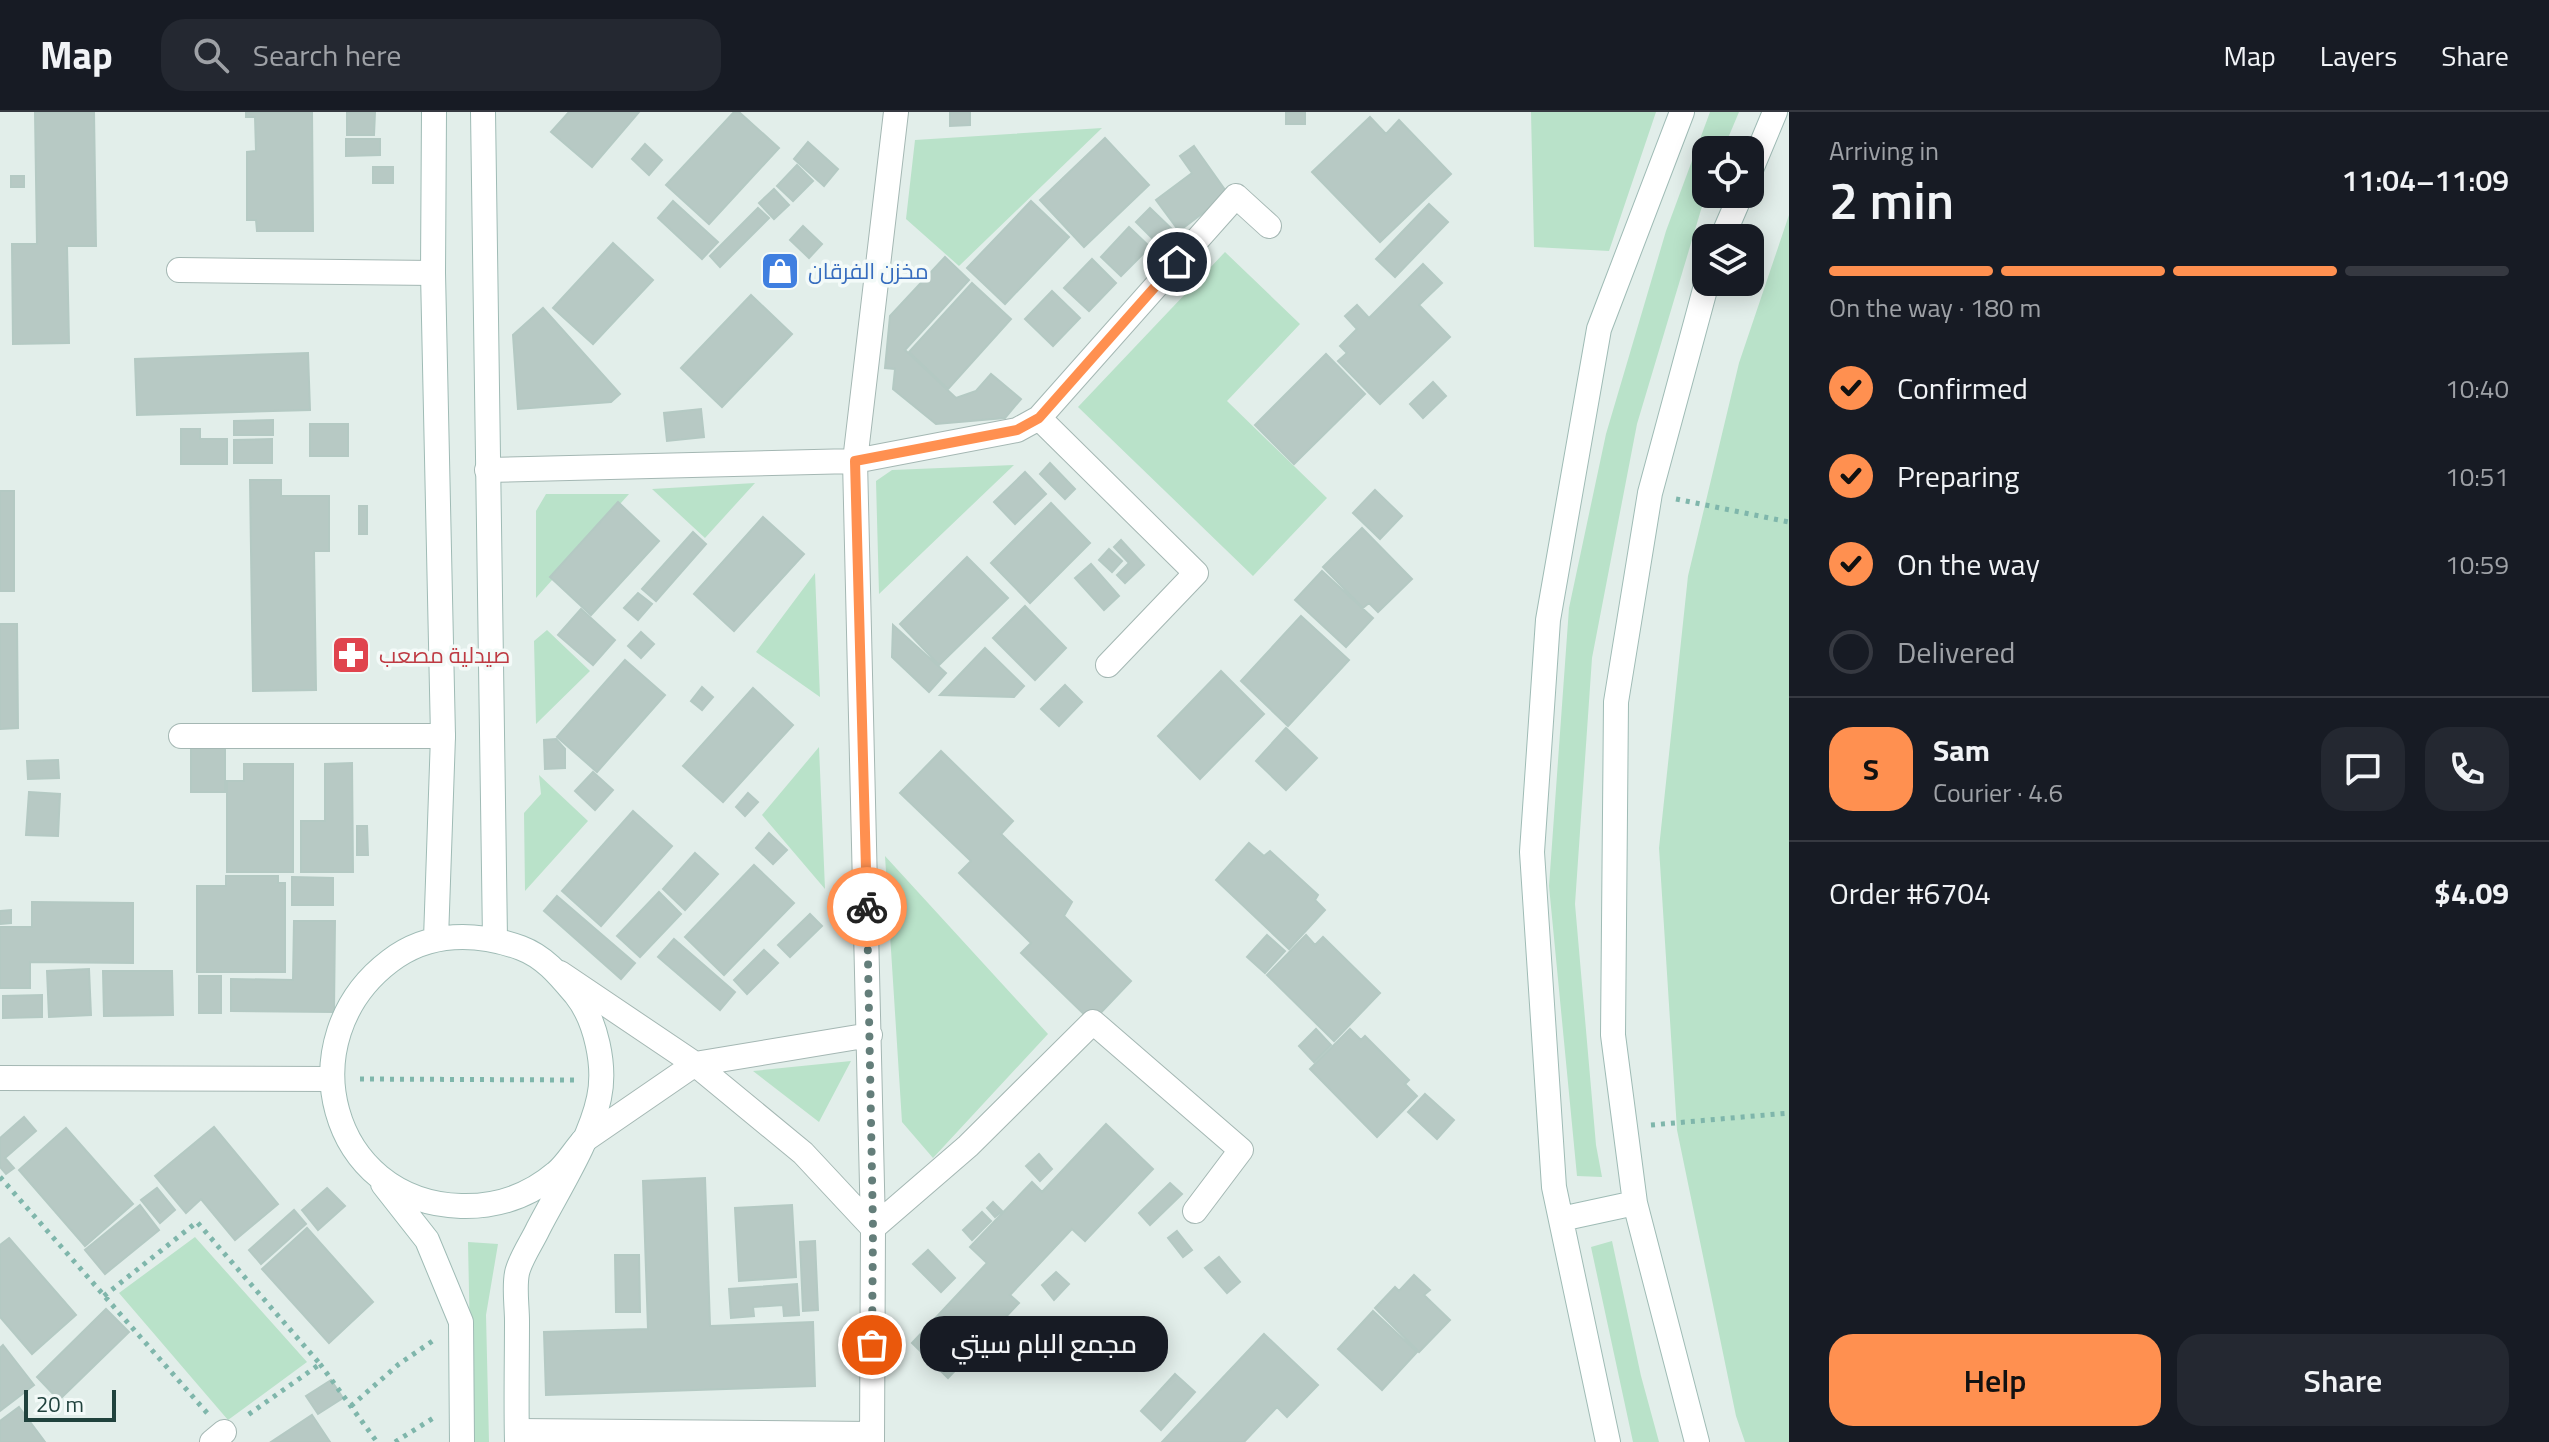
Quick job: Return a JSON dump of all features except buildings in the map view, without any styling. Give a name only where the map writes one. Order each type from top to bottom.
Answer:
[{"type":"main road","points":[[434,112],[433,273],[443,736],[436,939]]},
{"type":"main road","points":[[483,112],[495,939]]},
{"type":"main road","points":[[555,969],[584,1006],[600,1050],[599,1097],[583,1141],[517,1272],[517,1437],[872,1438],[870,1035],[855,461],[896,112]]},
{"type":"main road","points":[[1608,1442],[1554,1187],[1532,852],[1548,620],[1599,329],[1682,112]]},
{"type":"main road","points":[[1764,138],[1775,112]]},
{"type":"main road","points":[[487,470],[855,461],[1017,430],[1039,418],[1236,196],[1269,226]]},
{"type":"main road","points":[[179,270],[433,273]]},
{"type":"main road","points":[[1697,1442],[1635,1203],[1613,1035],[1616,702],[1650,493],[1703,296]]},
{"type":"main road","points":[[1039,418],[1196,573],[1108,665]]},
{"type":"main road","points":[[181,736],[443,736]]},
{"type":"main road","points":[[462,1442],[461,1322],[427,1240],[349,1141],[336,1111],[331,1079],[334,1041],[348,1006],[370,975],[401,953],[436,939],[466,935],[495,939],[527,950],[695,1064],[803,1153],[873,1228]]},
{"type":"main road","points":[[873,1228],[968,1146],[1093,1022],[1241,1150],[1195,1211]]},
{"type":"main road","points":[[369,1167],[402,1192],[441,1205],[483,1207],[522,1196],[557,1173],[583,1141],[695,1064],[870,1035]]},
{"type":"main road","points":[[0,1078],[331,1079]]},
{"type":"main road","points":[[1561,1219],[1635,1203]]},
{"type":"path","points":[[1650,493],[1789,522]]},
{"type":"path","points":[[331,1079],[599,1080]]},
{"type":"path","points":[[1626,1128],[1789,1113]]},
{"type":"path","points":[[0,1177],[104,1296],[218,1437],[320,1364]]},
{"type":"path","points":[[104,1296],[197,1222],[320,1364],[377,1442]]},
{"type":"path","points":[[351,1406],[399,1364],[461,1322]]},
{"type":"path","points":[[395,1442],[462,1399]]},
{"type":"green space","points":[[1531,112],[1656,112],[1609,251],[1534,247]]},
{"type":"green space","points":[[1710,112],[1739,112],[1729,136],[1701,136]]},
{"type":"green space","points":[[1102,128],[959,266],[906,219],[915,140]]},
{"type":"green space","points":[[1692,161],[1692,208],[1702,208],[1697,224],[1692,224],[1692,240],[1637,424],[1592,658],[1575,904],[1596,1145],[1602,1177],[1577,1176],[1549,886],[1569,608],[1606,434],[1666,231]]},
{"type":"green space","points":[[1789,215],[1789,1442],[1745,1442],[1736,1416],[1677,1130],[1659,848],[1688,576],[1739,363]]},
{"type":"green space","points":[[1225,252],[1300,324],[1227,401],[1327,498],[1253,576],[1078,407]]},
{"type":"green space","points":[[1014,465],[879,594],[876,481],[892,470]]},
{"type":"green space","points":[[755,483],[705,538],[652,489]]},
{"type":"green space","points":[[546,494],[629,494],[536,598],[536,511]]},
{"type":"green space","points":[[815,573],[820,697],[756,652]]},
{"type":"green space","points":[[547,630],[590,671],[536,724],[534,641]]},
{"type":"green space","points":[[819,747],[825,889],[762,815]]},
{"type":"green space","points":[[539,775],[588,821],[525,891],[524,813],[541,794]]},
{"type":"green space","points":[[885,856],[1048,1034],[933,1158],[902,1122]]},
{"type":"green space","points":[[851,1061],[819,1122],[753,1071]]},
{"type":"green space","points":[[195,1237],[307,1362],[228,1420],[119,1293]]},
{"type":"green space","points":[[1612,1241],[1641,1376],[1659,1442],[1633,1442],[1591,1247]]},
{"type":"green space","points":[[468,1242],[498,1244],[486,1315],[489,1442],[472,1442]]},
{"type":"way so far","points":[[867,907],[872,1345]]},
{"type":"place","name":"مخزن الفرقان","points":[[780,271]]},
{"type":"place","name":"صيدلية مصعب","points":[[351,655]]},
{"type":"place","name":"مجمع البام سيتي","points":[[872,1345]]},
{"type":"route","points":[[867,907],[855,461],[1017,430],[1039,418],[1177,262]]}]
